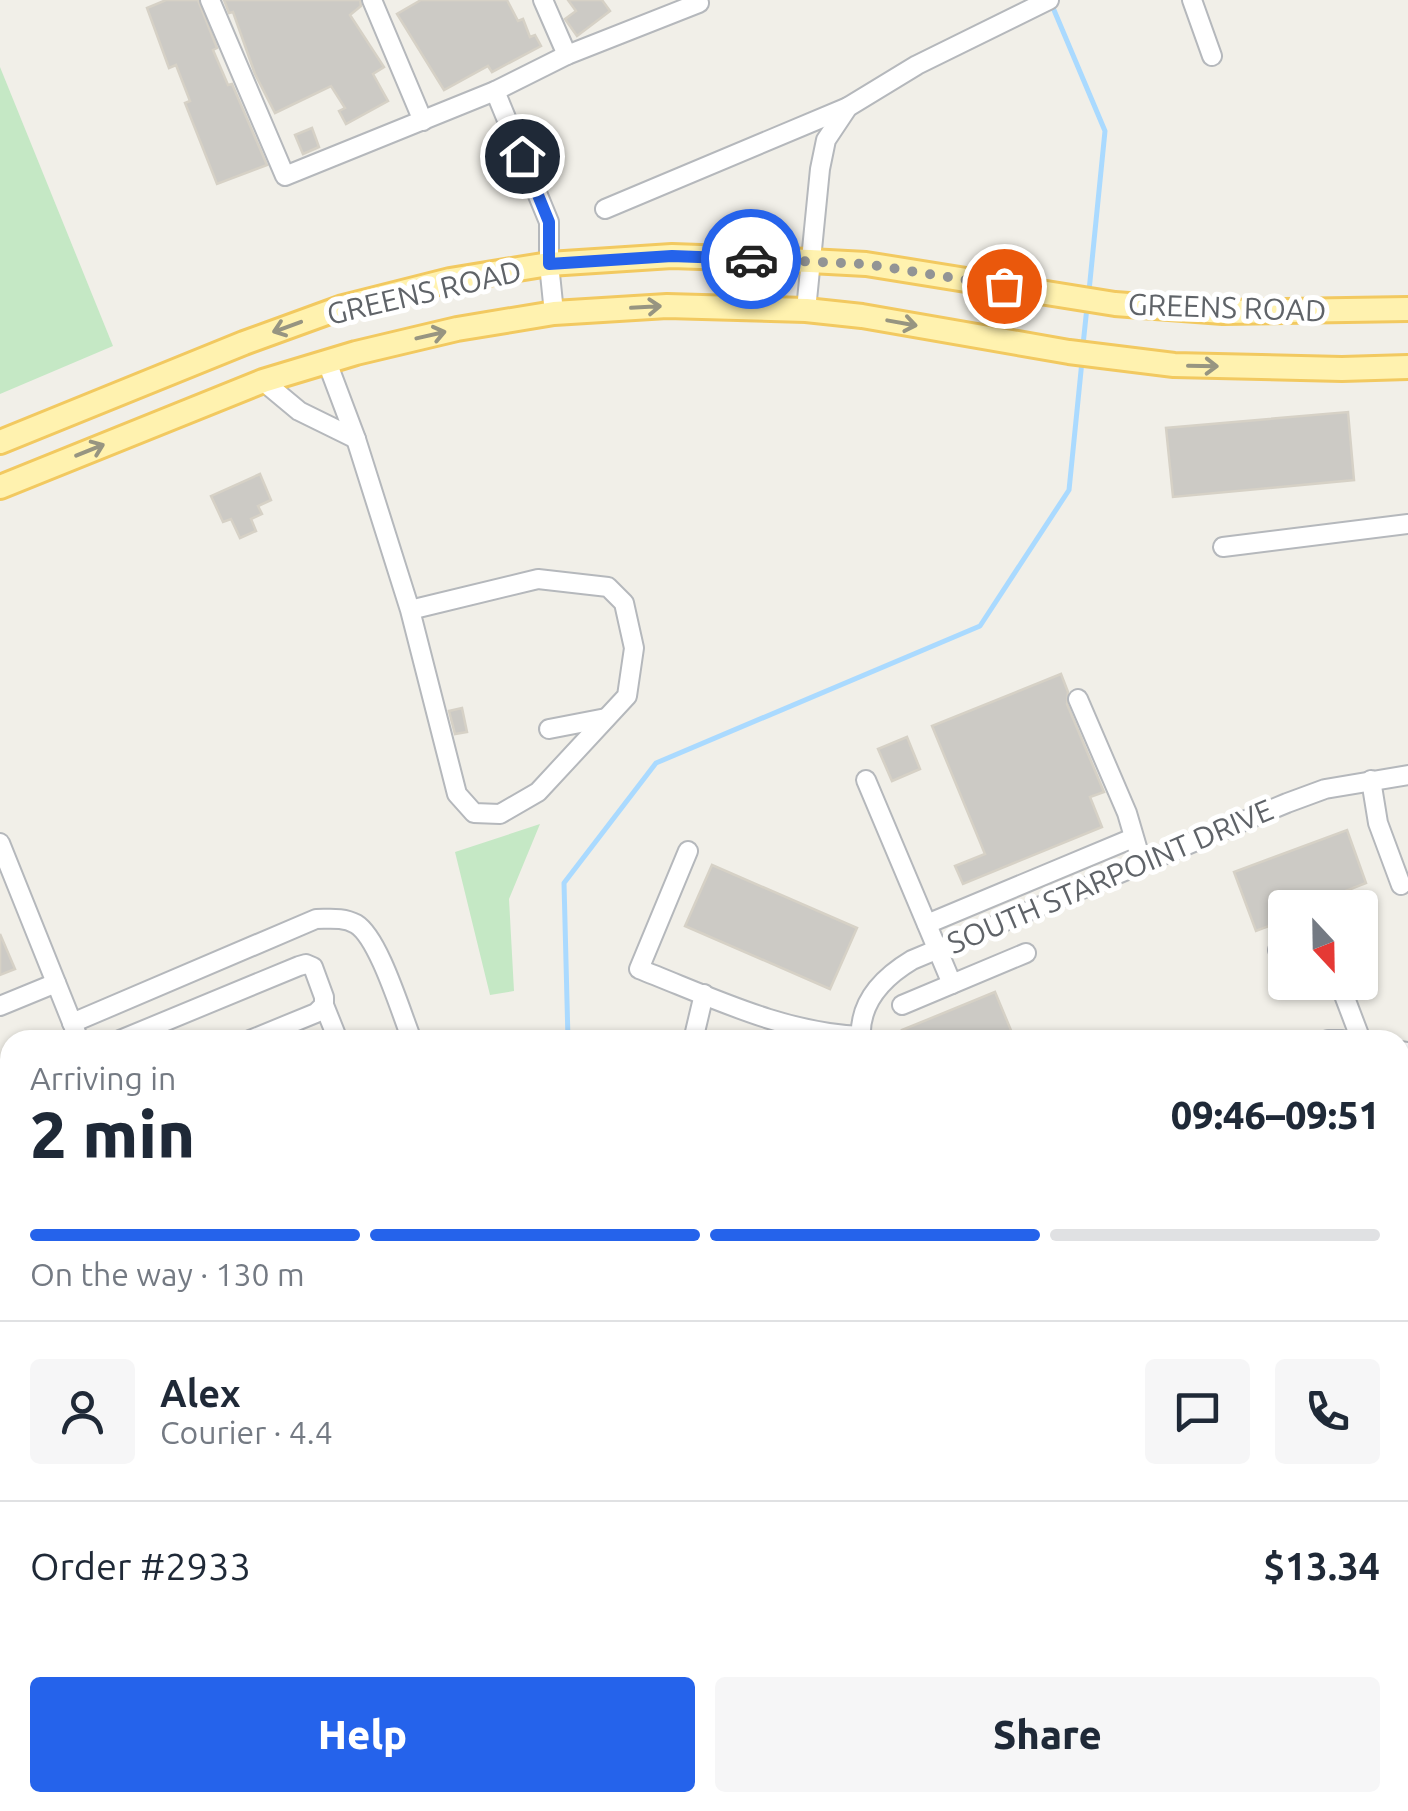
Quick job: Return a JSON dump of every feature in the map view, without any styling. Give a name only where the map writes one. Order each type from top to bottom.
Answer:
[{"type":"main road","name":"GREENS ROAD","points":[[0,442],[219,353],[343,308],[450,280],[549,264],[672,256],[810,260],[866,264],[1115,304],[1223,312],[1408,309]]},
{"type":"main road","name":"GREENS ROAD","points":[[0,486],[263,381],[457,329],[554,313],[668,306],[806,310],[1174,365],[1408,367]]},
{"type":"main road","points":[[219,353],[236,392]]},
{"type":"street","points":[[210,0],[285,176],[699,4]]},
{"type":"street","points":[[372,0],[423,121]]},
{"type":"street","points":[[543,0],[567,56]]},
{"type":"street","points":[[1192,0],[1212,56]]},
{"type":"street","points":[[605,210],[848,107],[917,65],[1043,2]]},
{"type":"street","points":[[495,91],[549,222],[554,313]]},
{"type":"street","points":[[806,310],[826,140],[848,107]]},
{"type":"street","points":[[327,362],[356,439],[410,610],[457,794],[474,813],[500,814],[538,792],[627,696],[634,648],[624,603],[608,586],[538,578],[410,610]]},
{"type":"street","points":[[263,381],[299,411],[356,439]]},
{"type":"street","points":[[1222,547],[1408,524]]},
{"type":"street","points":[[1078,699],[1144,862]]},
{"type":"street","points":[[550,729],[606,718]]},
{"type":"street","name":"SOUTH STARPOINT DRIVE","points":[[862,1030],[863,1015],[880,984],[895,970],[937,948],[1324,789],[1408,775]]},
{"type":"street","points":[[866,780],[952,984]]},
{"type":"street","points":[[1371,780],[1378,823],[1401,885]]},
{"type":"street","points":[[927,924],[1133,838]]},
{"type":"street","points":[[0,842],[76,1030]]},
{"type":"street","points":[[688,851],[639,969],[814,1030]]},
{"type":"street","points":[[78,1030],[316,920],[339,918],[356,924],[372,939],[408,1030]]},
{"type":"street","points":[[902,1004],[1026,953]]},
{"type":"street","points":[[144,1030],[306,964],[313,967],[334,1030]]},
{"type":"street","points":[[0,1006],[56,983]]},
{"type":"street","points":[[696,1030],[704,994]]},
{"type":"street","points":[[1346,1000],[1357,1030]]},
{"type":"street","points":[[274,1030],[316,1013],[324,1005]]},
{"type":"green space","points":[[0,67],[113,346],[0,394]]},
{"type":"green space","points":[[540,824],[509,899],[514,991],[490,995],[455,852]]},
{"type":"building","points":[[166,0],[198,0],[217,48],[213,50],[267,165],[217,184],[185,103],[190,101],[176,65],[169,68],[147,8]]},
{"type":"building","points":[[224,0],[360,0],[361,6],[350,15],[384,67],[373,74],[388,101],[346,124],[339,111],[345,108],[331,86],[275,113],[255,74],[233,12],[229,13]]},
{"type":"building","points":[[421,0],[507,0],[518,21],[523,19],[530,37],[535,35],[541,46],[492,72],[488,66],[444,90],[397,14]]},
{"type":"building","points":[[568,0],[602,0],[610,11],[577,36],[565,19],[576,11]]},
{"type":"building","points":[[312,128],[319,147],[303,154],[295,135]]},
{"type":"building","points":[[1348,412],[1354,480],[1173,497],[1166,428]]},
{"type":"building","points":[[260,474],[271,500],[258,506],[262,514],[251,519],[256,531],[240,538],[231,519],[223,522],[211,496]]},
{"type":"building","points":[[1061,674],[1068,692],[1067,704],[1104,792],[1090,797],[1102,827],[963,884],[955,866],[985,854],[932,726]]},
{"type":"building","points":[[462,708],[467,732],[455,734],[449,711]]},
{"type":"building","points":[[907,737],[920,769],[892,781],[878,749]]},
{"type":"building","points":[[1347,830],[1366,883],[1348,890],[1268,890],[1268,926],[1256,931],[1234,872]]},
{"type":"building","points":[[712,865],[857,928],[830,989],[685,926]]},
{"type":"building","points":[[0,934],[15,969],[0,975]]},
{"type":"building","points":[[995,992],[1011,1030],[902,1030]]},
{"type":"waterway","points":[[1051,3],[1105,131],[1089,291]]},
{"type":"waterway","points":[[1083,345],[1087,307]]},
{"type":"waterway","points":[[568,1030],[564,883],[656,763],[980,626],[1069,490],[1082,361]]},
{"type":"way so far","points":[[751,259],[866,264],[1004,286]]},
{"type":"route","points":[[522,156],[549,222],[549,264],[672,256],[751,259]]}]
